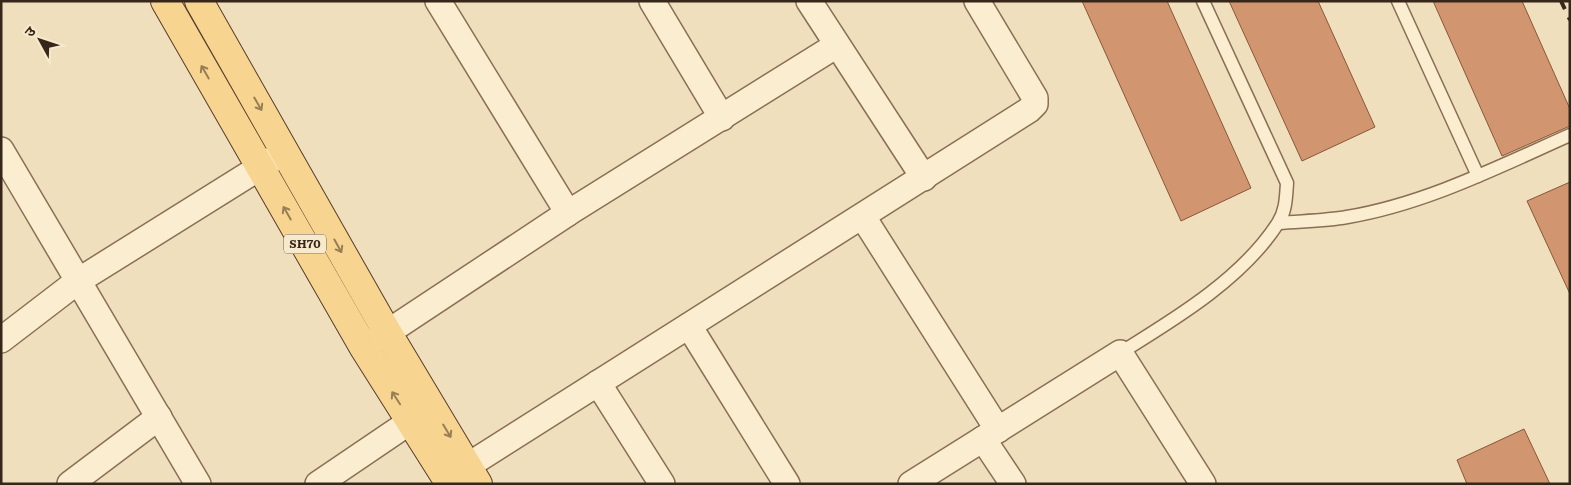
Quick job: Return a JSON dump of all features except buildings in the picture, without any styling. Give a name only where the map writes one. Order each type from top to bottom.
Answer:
[{"type":"main road","name":"SH70","points":[[166,1],[364,348],[411,420],[461,478]]},
{"type":"main road","name":"SH70","points":[[199,1],[387,332],[461,478]]},
{"type":"street","points":[[438,1],[568,213]]},
{"type":"street","points":[[652,1],[722,118]]},
{"type":"street","points":[[809,1],[924,178]]},
{"type":"street","points":[[461,478],[598,383],[1022,117],[1034,104],[1035,98],[977,1]]},
{"type":"street","points":[[364,348],[568,213],[837,45]]},
{"type":"street","points":[[1,340],[78,281],[285,152]]},
{"type":"street","points":[[3,157],[198,484]]},
{"type":"street","points":[[863,216],[991,434],[1013,484]]},
{"type":"street","points":[[689,326],[787,484]]},
{"type":"street","points":[[911,484],[1120,353],[1204,484]]},
{"type":"street","points":[[598,383],[662,484]]},
{"type":"street","points":[[70,484],[158,417]]},
{"type":"street","points":[[318,484],[411,420]]},
{"type":"lane","points":[[1120,353],[1191,309],[1253,253],[1279,223],[1286,202],[1286,183],[1203,1]]},
{"type":"lane","points":[[1398,1],[1478,176]]},
{"type":"lane","points":[[1279,223],[1347,217],[1410,202],[1478,176],[1570,135]]},
{"type":"railway","points":[[1561,1],[1570,20]]}]
